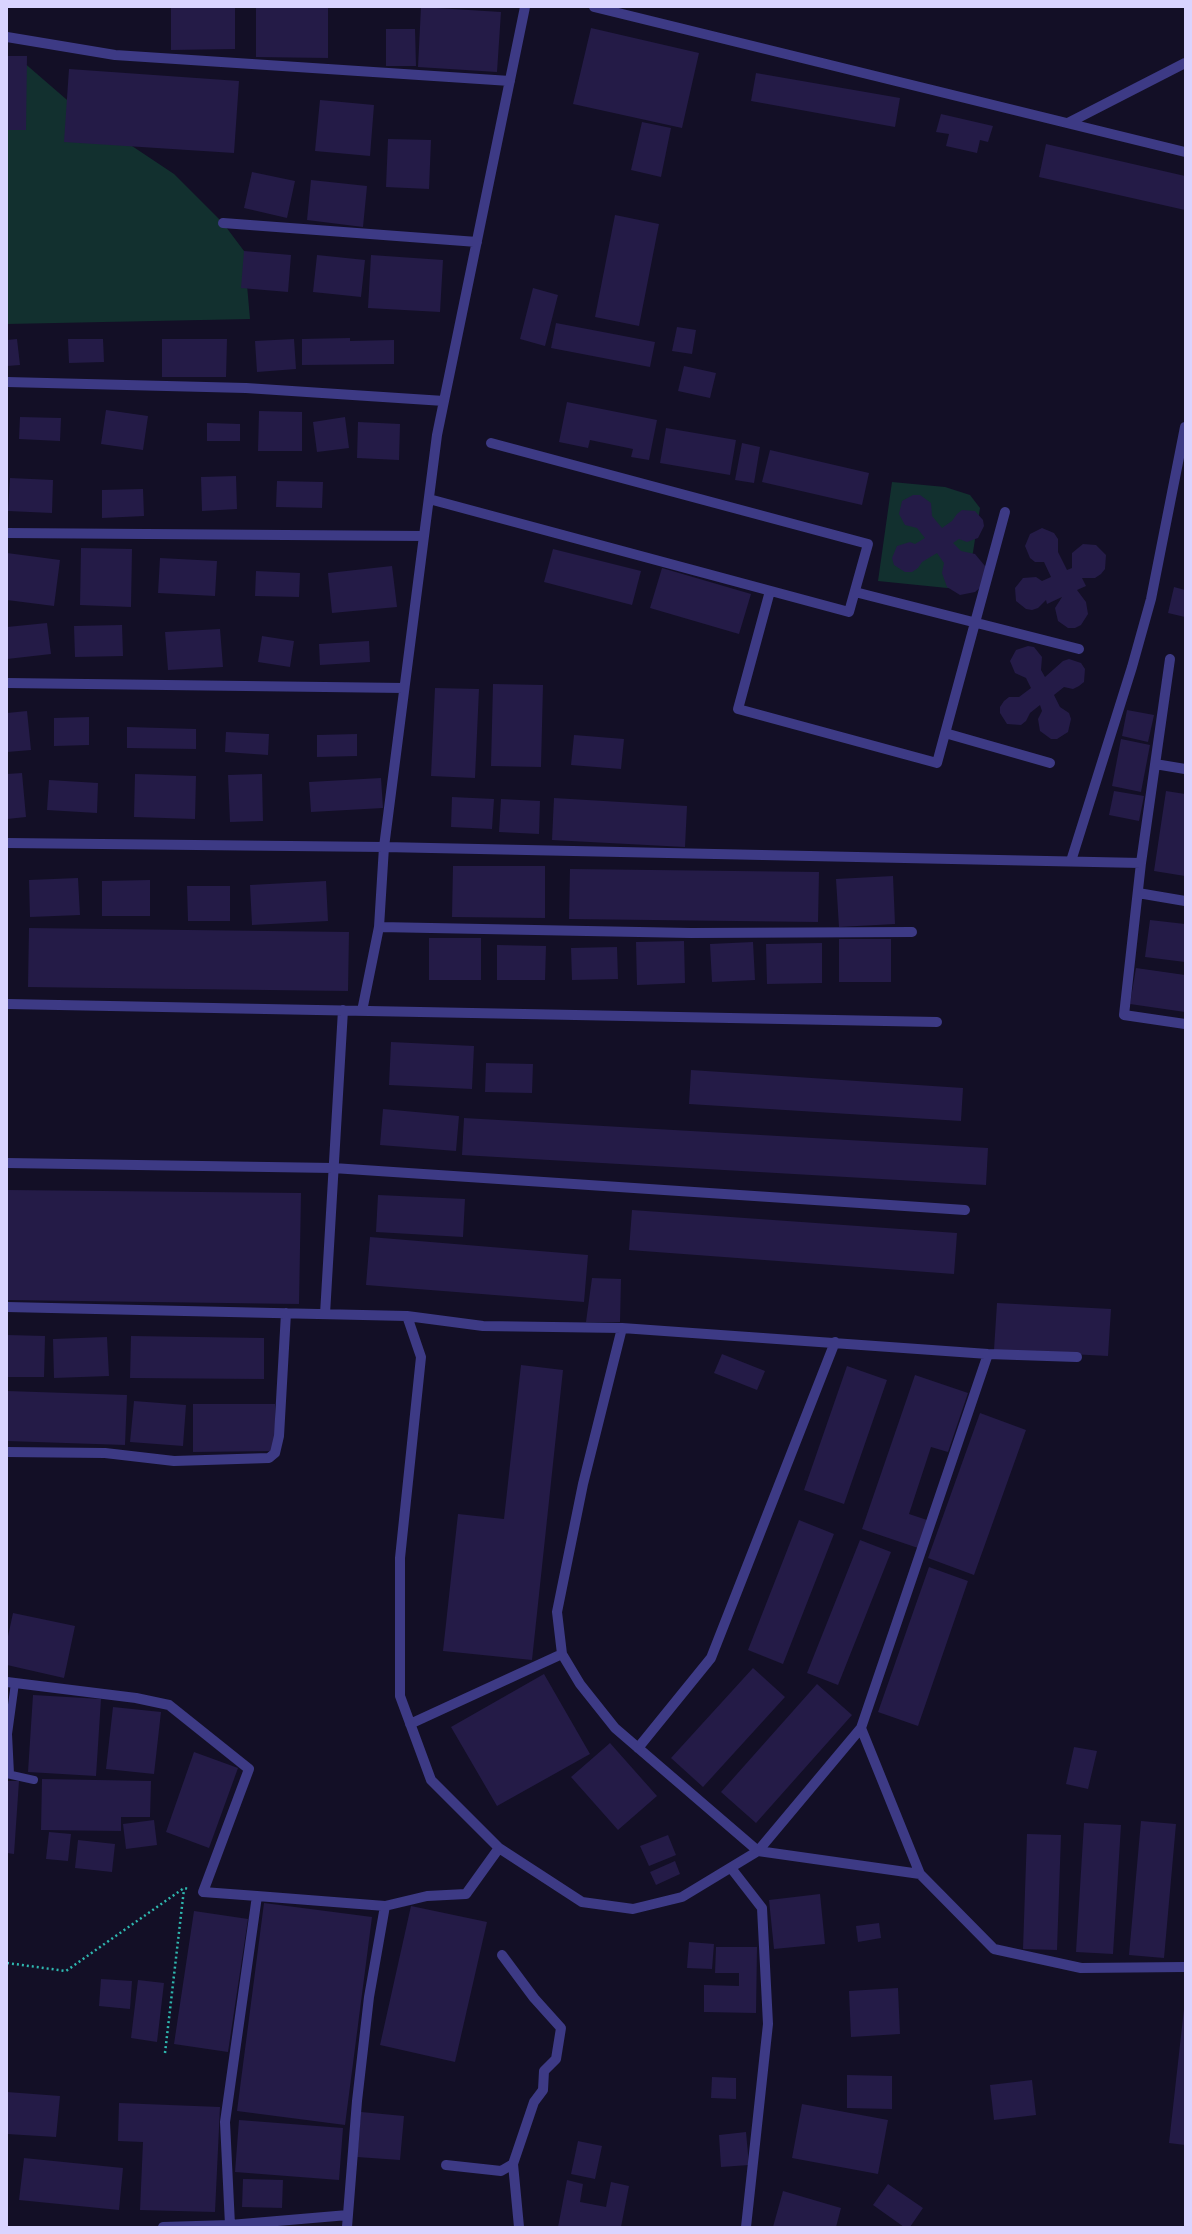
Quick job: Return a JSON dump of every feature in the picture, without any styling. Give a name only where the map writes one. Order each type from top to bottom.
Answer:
[{"type":"street","points":[[362,1011],[379,927],[384,847],[437,435],[525,7]]},
{"type":"street","points":[[594,7],[1185,152]]},
{"type":"street","points":[[7,37],[115,55],[510,81]]},
{"type":"street","points":[[1068,123],[1185,63]]},
{"type":"street","points":[[223,223],[477,242]]},
{"type":"street","points":[[7,382],[246,388],[444,401]]},
{"type":"street","points":[[1071,861],[1132,667],[1151,599],[1185,428]]},
{"type":"street","points":[[429,499],[849,612],[868,544],[491,443]]},
{"type":"street","points":[[770,591],[738,709],[937,763],[1005,512]]},
{"type":"street","points":[[7,533],[424,536]]},
{"type":"street","points":[[855,592],[1080,649]]},
{"type":"street","points":[[1170,659],[1138,893],[1124,1015],[1185,1024]]},
{"type":"street","points":[[7,683],[404,688]]},
{"type":"street","points":[[945,733],[1050,763]]},
{"type":"street","points":[[1155,764],[1185,769]]},
{"type":"street","points":[[7,843],[384,847],[1142,863]]},
{"type":"street","points":[[1138,893],[1185,901]]},
{"type":"street","points":[[379,927],[691,933],[912,932]]},
{"type":"street","points":[[7,1004],[938,1022]]},
{"type":"street","points":[[325,1314],[343,1010]]},
{"type":"street","points":[[7,1163],[333,1168],[965,1210]]},
{"type":"street","points":[[7,1307],[407,1316],[484,1326],[622,1328],[988,1354],[1077,1357]]},
{"type":"street","points":[[7,1452],[105,1453],[174,1461],[269,1458],[275,1453],[280,1436],[286,1313]]},
{"type":"street","points":[[407,1316],[422,1357],[400,1558],[400,1696],[431,1780],[498,1848],[582,1902],[633,1909],[682,1897],[758,1851],[861,1728],[988,1354]]},
{"type":"street","points":[[622,1328],[583,1484],[557,1612],[562,1654],[580,1684],[611,1723],[758,1851],[920,1874]]},
{"type":"street","points":[[638,1748],[712,1658],[835,1342]]},
{"type":"street","points":[[410,1724],[562,1654]]},
{"type":"street","points":[[11,1682],[136,1698],[169,1705],[249,1768],[203,1892],[385,1906],[427,1896],[466,1894],[498,1848]]},
{"type":"street","points":[[861,1728],[920,1874],[994,1949],[1081,1968],[1185,1967]]},
{"type":"street","points":[[731,1868],[762,1908],[768,2024],[746,2227]]},
{"type":"street","points":[[230,2225],[225,2122],[258,1896]]},
{"type":"street","points":[[347,2227],[357,2101],[369,1997],[385,1906]]},
{"type":"street","points":[[502,1955],[534,1998],[561,2028],[556,2058],[544,2072],[543,2090],[534,2102],[513,2164],[519,2227]]},
{"type":"street","points":[[446,2165],[501,2171],[513,2164]]},
{"type":"street","points":[[163,2227],[230,2225],[348,2215]]},
{"type":"lane","points":[[11,1682],[8,1734],[9,1774],[34,1780]]},
{"type":"path","points":[[7,1963],[66,1971],[184,1888],[203,1892]]},
{"type":"path","points":[[165,2053],[184,1888]]},
{"type":"green space","points":[[7,60],[22,61],[81,112],[174,174],[223,223],[244,251],[250,319],[7,324]]},
{"type":"green space","points":[[892,482],[945,487],[970,495],[980,508],[967,590],[878,581]]},
{"type":"building","points":[[171,7],[235,7],[235,49],[171,50]]},
{"type":"building","points":[[421,7],[501,12],[497,72],[418,67]]},
{"type":"building","points":[[256,8],[328,8],[328,58],[256,57]]},
{"type":"building","points":[[591,28],[699,53],[682,128],[573,104]]},
{"type":"building","points":[[386,29],[415,29],[416,66],[386,66]]},
{"type":"building","points":[[7,56],[27,56],[26,130],[7,130]]},
{"type":"building","points":[[69,69],[239,81],[234,153],[64,142]]},
{"type":"building","points":[[756,73],[900,98],[895,127],[751,101]]},
{"type":"building","points":[[320,100],[374,105],[370,156],[315,151]]},
{"type":"building","points":[[941,114],[993,126],[988,142],[980,140],[977,153],[946,146],[949,134],[936,132]]},
{"type":"building","points":[[642,122],[671,128],[661,177],[631,170]]},
{"type":"building","points":[[388,139],[431,140],[429,189],[386,187]]},
{"type":"building","points":[[1046,144],[1185,176],[1185,210],[1039,177]]},
{"type":"building","points":[[252,172],[295,181],[287,218],[244,208]]},
{"type":"building","points":[[311,180],[367,186],[363,227],[307,220]]},
{"type":"building","points":[[615,215],[659,224],[639,326],[595,317]]},
{"type":"building","points":[[244,251],[291,255],[288,292],[241,288]]},
{"type":"building","points":[[317,255],[365,260],[361,297],[313,292]]},
{"type":"building","points":[[371,255],[443,260],[440,312],[368,308]]},
{"type":"building","points":[[533,288],[558,295],[545,346],[520,339]]},
{"type":"building","points":[[556,323],[655,342],[650,367],[551,348]]},
{"type":"building","points":[[677,327],[696,330],[692,354],[672,351]]},
{"type":"building","points":[[350,338],[350,341],[394,340],[394,364],[302,365],[302,339]]},
{"type":"building","points":[[17,339],[20,365],[7,366],[7,340]]},
{"type":"building","points":[[68,339],[103,339],[104,362],[69,363]]},
{"type":"building","points":[[162,339],[227,339],[226,377],[162,377]]},
{"type":"building","points":[[294,339],[296,369],[257,372],[255,341]]},
{"type":"building","points":[[684,366],[716,373],[710,398],[678,391]]},
{"type":"building","points":[[567,402],[657,420],[649,460],[631,457],[633,449],[590,440],[588,448],[559,442]]},
{"type":"building","points":[[106,410],[148,416],[143,450],[101,444]]},
{"type":"building","points":[[259,411],[302,412],[302,451],[258,451]]},
{"type":"building","points":[[20,417],[61,418],[60,441],[19,439]]},
{"type":"building","points":[[345,417],[349,448],[317,452],[313,422]]},
{"type":"building","points":[[358,422],[400,424],[399,460],[357,458]]},
{"type":"building","points":[[207,423],[240,424],[240,441],[207,441]]},
{"type":"building","points":[[666,428],[736,440],[730,475],[660,463]]},
{"type":"building","points":[[742,443],[760,447],[754,483],[735,480]]},
{"type":"building","points":[[770,450],[869,473],[862,505],[762,482]]},
{"type":"building","points":[[236,476],[237,509],[202,511],[201,477]]},
{"type":"building","points":[[10,478],[53,480],[52,513],[8,511]]},
{"type":"building","points":[[277,481],[323,482],[322,508],[276,507]]},
{"type":"building","points":[[143,489],[144,516],[102,518],[102,490]]},
{"type":"building","points":[[913,495],[920,495],[931,503],[932,516],[942,528],[952,521],[962,510],[975,511],[983,520],[984,526],[978,538],[967,542],[959,539],[953,543],[961,551],[975,554],[985,566],[986,574],[981,587],[975,592],[960,595],[947,587],[942,573],[944,563],[937,553],[922,562],[918,568],[912,572],[905,572],[894,565],[892,558],[897,546],[910,542],[915,544],[925,538],[917,528],[905,525],[899,514],[902,501]]},
{"type":"building","points":[[1042,528],[1054,533],[1058,539],[1058,552],[1067,570],[1072,568],[1072,553],[1083,544],[1096,545],[1106,555],[1105,569],[1101,574],[1095,578],[1082,578],[1086,586],[1077,590],[1086,602],[1088,614],[1081,625],[1075,628],[1068,628],[1058,621],[1055,608],[1062,597],[1047,604],[1046,600],[1038,608],[1032,610],[1026,609],[1016,601],[1015,588],[1023,578],[1036,577],[1042,581],[1051,577],[1044,562],[1035,562],[1030,558],[1025,546],[1030,534]]},
{"type":"building","points":[[81,548],[132,549],[131,607],[80,605]]},
{"type":"building","points":[[553,549],[641,571],[632,605],[544,582]]},
{"type":"building","points":[[7,553],[60,560],[54,606],[7,600]]},
{"type":"building","points":[[160,558],[217,561],[215,596],[158,593]]},
{"type":"building","points":[[392,566],[397,607],[332,613],[328,573]]},
{"type":"building","points":[[662,568],[751,594],[739,634],[650,608]]},
{"type":"building","points":[[256,571],[300,573],[299,597],[255,596]]},
{"type":"building","points":[[1174,587],[1185,590],[1185,617],[1168,613]]},
{"type":"building","points":[[47,623],[51,654],[7,659],[7,627]]},
{"type":"building","points":[[122,625],[123,656],[75,657],[74,626]]},
{"type":"building","points":[[220,629],[223,667],[168,670],[165,632]]},
{"type":"building","points":[[262,636],[294,641],[290,667],[258,662]]},
{"type":"building","points":[[369,641],[370,662],[320,665],[319,644]]},
{"type":"building","points":[[1028,646],[1034,647],[1042,657],[1041,670],[1045,677],[1063,661],[1069,659],[1081,663],[1085,669],[1084,682],[1073,689],[1064,687],[1054,695],[1060,707],[1069,713],[1071,719],[1068,732],[1057,739],[1051,739],[1040,731],[1038,719],[1042,711],[1040,705],[1030,713],[1026,721],[1021,725],[1007,724],[1000,713],[1000,707],[1004,701],[1009,697],[1019,697],[1031,688],[1026,678],[1015,673],[1010,661],[1016,650]]},
{"type":"building","points":[[493,684],[543,685],[541,767],[491,766]]},
{"type":"building","points":[[435,688],[479,689],[475,778],[431,776]]},
{"type":"building","points":[[1127,710],[1154,715],[1148,742],[1122,736]]},
{"type":"building","points":[[27,711],[31,750],[7,752],[7,713]]},
{"type":"building","points":[[89,717],[89,745],[54,746],[54,718]]},
{"type":"building","points":[[127,727],[196,729],[196,749],[127,748]]},
{"type":"building","points":[[226,732],[269,734],[268,755],[225,752]]},
{"type":"building","points":[[357,734],[357,756],[317,757],[317,735]]},
{"type":"building","points":[[574,735],[624,739],[621,769],[571,765]]},
{"type":"building","points":[[1121,739],[1150,745],[1141,792],[1112,786]]},
{"type":"building","points":[[22,773],[26,817],[7,819],[7,774]]},
{"type":"building","points":[[135,774],[196,776],[195,819],[134,817]]},
{"type":"building","points":[[262,774],[263,821],[230,822],[228,775]]},
{"type":"building","points":[[381,778],[383,808],[311,812],[309,782]]},
{"type":"building","points":[[49,780],[98,783],[97,813],[47,810]]},
{"type":"building","points":[[1114,791],[1144,796],[1139,821],[1109,815]]},
{"type":"building","points":[[1166,791],[1185,794],[1185,876],[1154,871]]},
{"type":"building","points":[[452,797],[494,799],[492,829],[451,827]]},
{"type":"building","points":[[554,798],[687,806],[685,847],[552,840]]},
{"type":"building","points":[[501,799],[540,801],[539,834],[499,832]]},
{"type":"building","points":[[453,866],[545,866],[545,918],[452,917]]},
{"type":"building","points":[[570,869],[819,872],[818,922],[569,919]]},
{"type":"building","points":[[893,876],[895,924],[839,927],[836,879]]},
{"type":"building","points":[[78,878],[80,915],[30,917],[29,880]]},
{"type":"building","points":[[150,880],[150,916],[102,916],[102,881]]},
{"type":"building","points":[[326,881],[328,921],[252,925],[250,885]]},
{"type":"building","points":[[187,886],[230,886],[230,921],[188,921]]},
{"type":"building","points":[[1150,920],[1185,924],[1185,962],[1145,957]]},
{"type":"building","points":[[29,928],[349,932],[348,991],[28,987]]},
{"type":"building","points":[[429,938],[481,938],[481,980],[429,980]]},
{"type":"building","points":[[839,939],[891,939],[891,982],[839,982]]},
{"type":"building","points":[[684,941],[685,983],[637,985],[636,942]]},
{"type":"building","points":[[753,942],[755,980],[712,982],[710,944]]},
{"type":"building","points":[[822,943],[822,983],[767,984],[766,944]]},
{"type":"building","points":[[497,945],[546,946],[545,980],[497,980]]},
{"type":"building","points":[[617,947],[618,979],[572,980],[571,948]]},
{"type":"building","points":[[1136,968],[1185,975],[1185,1012],[1130,1004]]},
{"type":"building","points":[[391,1042],[474,1046],[472,1089],[389,1085]]},
{"type":"building","points":[[486,1063],[533,1064],[532,1093],[485,1092]]},
{"type":"building","points":[[691,1070],[963,1088],[961,1121],[689,1104]]},
{"type":"building","points":[[383,1109],[459,1116],[456,1151],[380,1145]]},
{"type":"building","points":[[464,1118],[988,1148],[986,1185],[462,1155]]},
{"type":"building","points":[[7,1190],[301,1193],[299,1304],[7,1300]]},
{"type":"building","points":[[378,1195],[465,1199],[463,1237],[376,1232]]},
{"type":"building","points":[[632,1210],[957,1233],[954,1274],[629,1250]]},
{"type":"building","points":[[370,1237],[588,1255],[584,1302],[366,1285]]},
{"type":"building","points":[[592,1278],[621,1279],[620,1322],[586,1322]]},
{"type":"building","points":[[997,1303],[1111,1309],[1108,1356],[994,1350]]},
{"type":"building","points":[[7,1335],[45,1336],[44,1377],[7,1377]]},
{"type":"building","points":[[131,1336],[264,1338],[264,1379],[130,1378]]},
{"type":"building","points":[[107,1337],[109,1376],[54,1378],[53,1339]]},
{"type":"building","points":[[722,1354],[765,1371],[757,1390],[714,1373]]},
{"type":"building","points":[[521,1365],[563,1370],[532,1660],[443,1651],[458,1514],[504,1519]]},
{"type":"building","points":[[847,1366],[887,1380],[844,1504],[804,1490]]},
{"type":"building","points":[[915,1375],[968,1393],[948,1452],[931,1447],[909,1514],[927,1520],[918,1548],[862,1529]]},
{"type":"building","points":[[7,1391],[127,1395],[125,1445],[7,1441]]},
{"type":"building","points":[[134,1401],[186,1405],[183,1446],[130,1442]]},
{"type":"building","points":[[193,1404],[275,1404],[275,1451],[193,1452]]},
{"type":"building","points":[[980,1413],[1026,1430],[974,1575],[928,1558]]},
{"type":"building","points":[[799,1520],[834,1534],[783,1664],[748,1650]]},
{"type":"building","points":[[860,1540],[891,1552],[838,1685],[807,1673]]},
{"type":"building","points":[[929,1567],[968,1581],[918,1726],[878,1712]]},
{"type":"building","points":[[13,1613],[75,1626],[64,1678],[7,1665],[7,1641]]},
{"type":"building","points":[[753,1668],[785,1697],[703,1787],[671,1758]]},
{"type":"building","points":[[544,1674],[590,1754],[497,1806],[451,1727]]},
{"type":"building","points":[[817,1684],[852,1715],[756,1823],[721,1792]]},
{"type":"building","points":[[33,1695],[101,1699],[96,1776],[28,1772]]},
{"type":"building","points":[[113,1707],[161,1712],[154,1774],[106,1769]]},
{"type":"building","points":[[610,1743],[657,1796],[618,1830],[571,1777]]},
{"type":"building","points":[[1074,1747],[1097,1751],[1088,1789],[1066,1784]]},
{"type":"building","points":[[194,1752],[238,1768],[209,1848],[166,1832]]},
{"type":"building","points":[[42,1779],[151,1781],[150,1817],[121,1817],[121,1831],[41,1830]]},
{"type":"building","points":[[7,1781],[19,1781],[14,1854],[7,1853]]},
{"type":"building","points":[[154,1820],[157,1845],[126,1849],[123,1824]]},
{"type":"building","points":[[1141,1821],[1176,1824],[1164,1958],[1129,1955]]},
{"type":"building","points":[[1084,1823],[1121,1825],[1113,1954],[1076,1952]]},
{"type":"building","points":[[49,1832],[71,1834],[68,1861],[46,1859]]},
{"type":"building","points":[[1027,1834],[1061,1835],[1057,1950],[1023,1949]]},
{"type":"building","points":[[668,1835],[676,1855],[649,1866],[640,1846]]},
{"type":"building","points":[[78,1840],[115,1844],[112,1872],[75,1868]]},
{"type":"building","points":[[675,1861],[680,1874],[656,1885],[650,1872]]},
{"type":"building","points":[[820,1894],[825,1944],[774,1949],[769,1900]]},
{"type":"building","points":[[264,1903],[372,1917],[345,2125],[237,2111]]},
{"type":"building","points":[[411,1906],[487,1922],[455,2062],[380,2045]]},
{"type":"building","points":[[194,1911],[248,1919],[228,2052],[174,2044]]},
{"type":"building","points":[[879,1923],[881,1938],[858,1942],[856,1926]]},
{"type":"building","points":[[689,1942],[714,1944],[712,1969],[687,1968]]},
{"type":"building","points":[[716,1947],[757,1947],[756,2013],[704,2012],[704,1985],[739,1986],[739,1973],[715,1973]]},
{"type":"building","points":[[101,1979],[132,1981],[130,2009],[99,2006]]},
{"type":"building","points":[[138,1980],[164,1983],[157,2042],[131,2038]]},
{"type":"building","points":[[898,1988],[900,2034],[851,2037],[849,1991]]},
{"type":"building","points":[[1185,2009],[1185,2145],[1169,2143]]},
{"type":"building","points":[[847,2075],[892,2076],[892,2109],[847,2108]]},
{"type":"building","points":[[712,2077],[736,2078],[736,2099],[711,2098]]},
{"type":"building","points":[[1032,2080],[1036,2115],[994,2120],[990,2085]]},
{"type":"building","points":[[7,2092],[60,2096],[56,2137],[7,2134]]},
{"type":"building","points":[[119,2103],[220,2107],[215,2212],[140,2210],[143,2142],[118,2141]]},
{"type":"building","points":[[802,2104],[888,2120],[878,2174],[792,2158]]},
{"type":"building","points":[[361,2112],[404,2116],[400,2160],[357,2157]]},
{"type":"building","points":[[239,2120],[343,2128],[339,2180],[235,2172]]},
{"type":"building","points":[[746,2132],[749,2165],[721,2167],[719,2135]]},
{"type":"building","points":[[578,2141],[602,2146],[595,2179],[571,2174]]},
{"type":"building","points":[[24,2158],[123,2168],[119,2210],[19,2200]]},
{"type":"building","points":[[243,2179],[283,2180],[282,2208],[242,2207]]},
{"type":"building","points":[[567,2180],[583,2184],[580,2202],[606,2207],[611,2182],[629,2186],[621,2227],[558,2227]]},
{"type":"building","points":[[888,2184],[923,2208],[910,2227],[904,2227],[873,2205]]},
{"type":"building","points":[[783,2191],[841,2208],[836,2227],[773,2227]]}]
